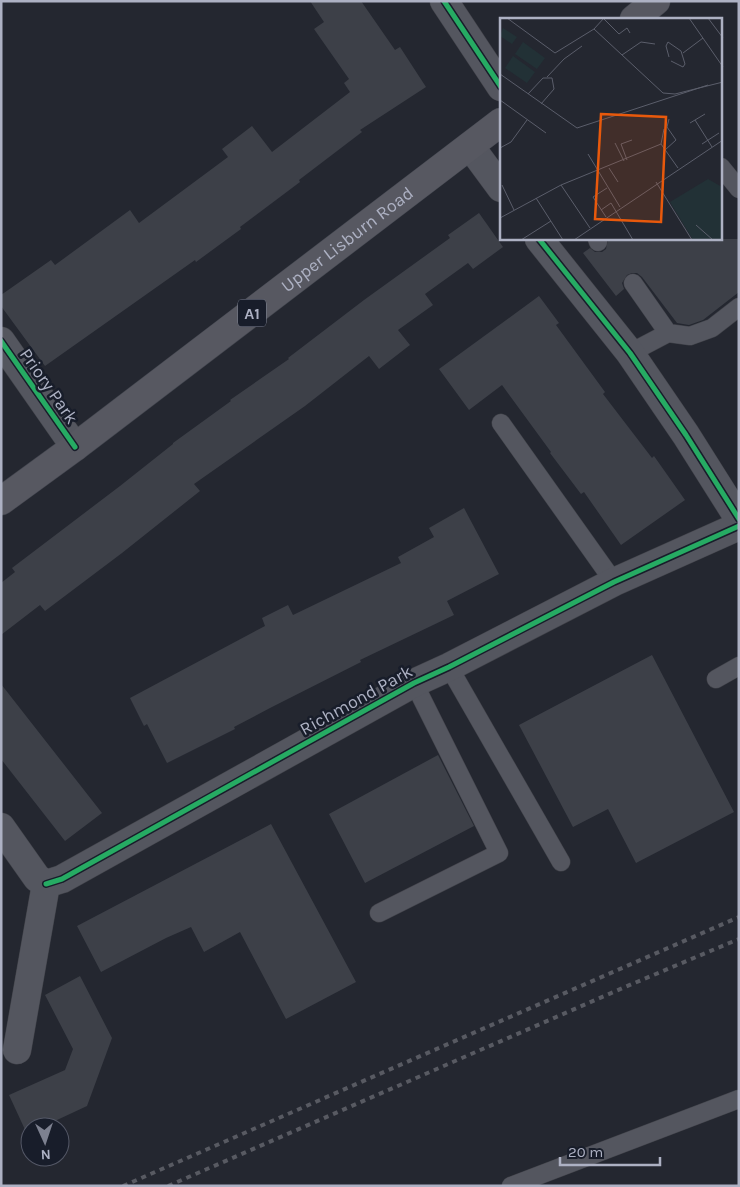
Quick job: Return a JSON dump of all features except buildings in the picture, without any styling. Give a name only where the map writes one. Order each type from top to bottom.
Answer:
[{"type":"main road","points":[[635,18],[656,1]]},
{"type":"main road","name":"Upper Lisburn Road","points":[[1,501],[75,447],[500,123]]},
{"type":"street","points":[[444,1],[500,85]]},
{"type":"street","points":[[470,146],[500,187]]},
{"type":"street","points":[[540,240],[630,353],[686,435],[739,519]]},
{"type":"street","name":"Priory Park","points":[[1,340],[75,447]]},
{"type":"street","name":"Richmond Park","points":[[46,884],[62,879],[414,683],[614,582],[739,526]]},
{"type":"street","points":[[1,827],[37,878],[46,884],[17,1050]]},
{"type":"lane","points":[[722,168],[739,189]]},
{"type":"lane","points":[[633,283],[668,333]]},
{"type":"lane","points":[[630,353],[668,333],[690,336],[712,328],[739,307]]},
{"type":"lane","points":[[502,422],[614,582]]},
{"type":"lane","points":[[716,679],[739,666]]},
{"type":"lane","points":[[449,667],[561,862]]},
{"type":"lane","points":[[379,913],[499,853],[414,683]]},
{"type":"lane","points":[[511,1186],[739,1099]]},
{"type":"railway","points":[[123,1186],[739,917]]},
{"type":"railway","points":[[168,1186],[739,939]]},
{"type":"cycle path","points":[[444,1],[500,85]]},
{"type":"cycle path","points":[[540,240],[630,353],[686,435],[739,519]]},
{"type":"cycle path","points":[[1,341],[75,447]]},
{"type":"cycle path","points":[[46,884],[62,879],[414,683],[614,582],[739,526]]}]
